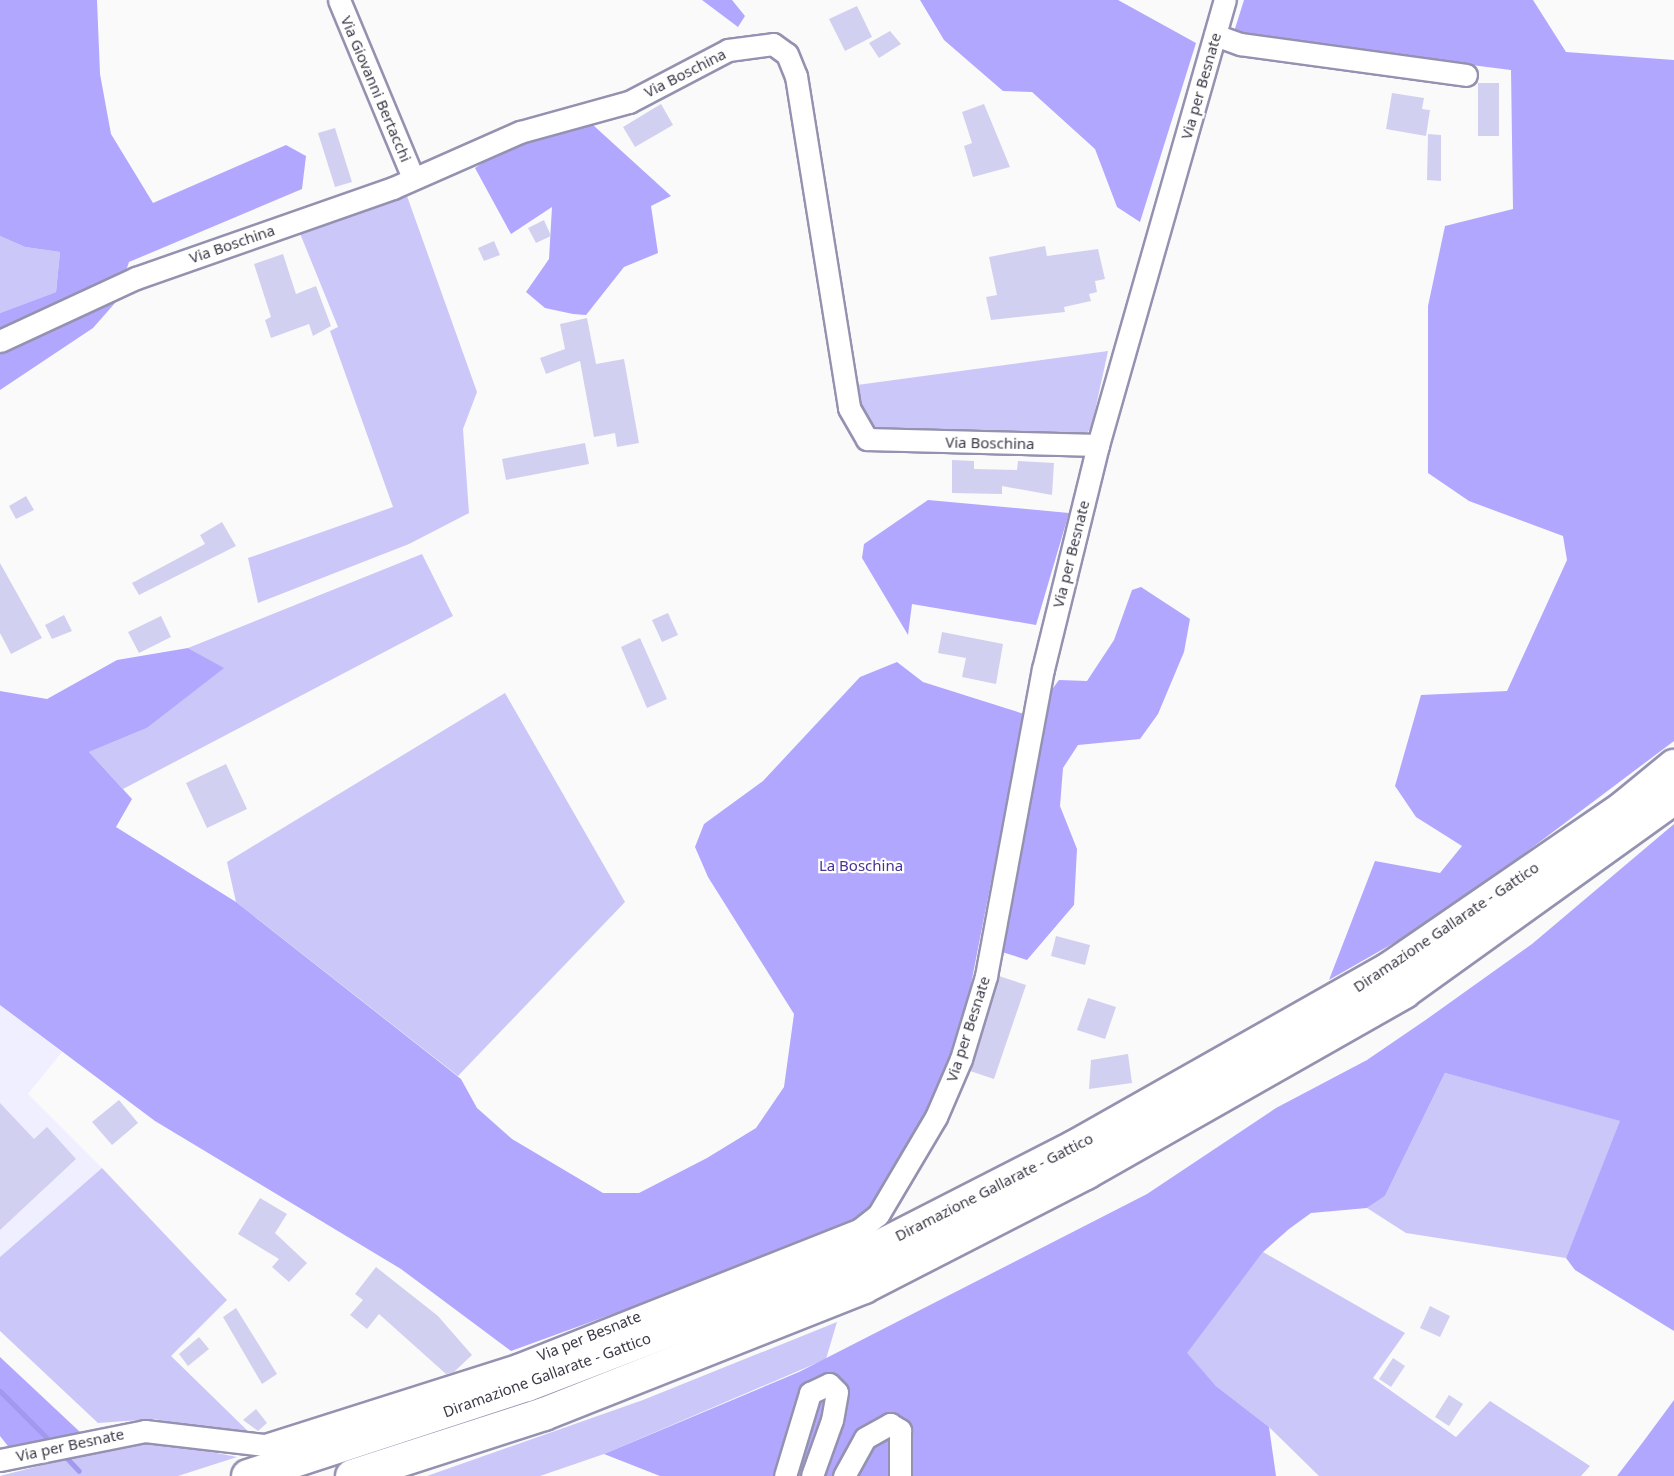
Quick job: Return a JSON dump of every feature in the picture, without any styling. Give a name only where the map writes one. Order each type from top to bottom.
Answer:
[{"type":"highway","name":"Diramazione Gallarate - Gattico","points":[[248,1476],[527,1385],[855,1259],[1074,1147],[1390,968],[1624,807],[1674,766]]},
{"type":"highway","name":"Diramazione Gallarate - Gattico","points":[[352,1476],[544,1414],[864,1287],[1086,1173],[1404,992],[1674,798]]},
{"type":"street","name":"Via Giovanni Bertacchi","points":[[339,0],[413,178]]},
{"type":"street","name":"Via per Besnate","points":[[0,1460],[145,1431],[265,1445],[387,1413],[517,1365],[860,1229],[878,1215],[936,1118],[961,1059],[986,976],[1043,669],[1098,445],[1225,0]]},
{"type":"street","points":[[1215,35],[1240,44],[1466,75]]},
{"type":"street","name":"Via Boschina","points":[[0,341],[136,278],[413,178],[520,132],[629,102],[728,50],[773,44],[786,54],[796,76],[849,408],[867,439],[1098,445]]},
{"type":"street","points":[[785,1476],[810,1393],[829,1384],[837,1392],[832,1420],[812,1476]]},
{"type":"street","points":[[844,1476],[866,1438],[890,1424],[900,1430],[900,1476]]},
{"type":"shaded area","points":[[407,196],[477,392],[463,429],[469,513],[409,544],[258,603],[248,558],[393,507],[330,331],[338,327],[299,231]]},
{"type":"shaded area","points":[[0,236],[25,247],[60,252],[56,292],[0,313]]},
{"type":"shaded area","points":[[1108,351],[1091,429],[1080,438],[874,429],[863,417],[857,385]]},
{"type":"shaded area","points":[[422,554],[453,616],[123,789],[89,752],[147,728],[223,668],[188,648]]},
{"type":"shaded area","points":[[505,693],[625,902],[458,1076],[236,902],[227,862]]},
{"type":"shaded area","points":[[0,1005],[62,1052],[28,1094],[102,1168],[0,1257]]},
{"type":"shaded area","points":[[1445,1073],[1621,1121],[1566,1258],[1406,1233],[1367,1208],[1385,1196]]},
{"type":"shaded area","points":[[102,1168],[227,1300],[171,1356],[256,1439],[154,1419],[98,1423],[0,1331],[0,1257]]},
{"type":"shaded area","points":[[1263,1252],[1405,1333],[1373,1378],[1456,1437],[1490,1401],[1590,1466],[1581,1476],[1319,1476],[1269,1427],[1216,1386],[1186,1353]]},
{"type":"shaded area","points":[[837,1322],[826,1359],[604,1454],[540,1476],[427,1476],[643,1400]]},
{"type":"shaded area","points":[[144,1439],[237,1457],[178,1476],[0,1476]]},
{"type":"green space","points":[[0,0],[97,0],[100,74],[111,134],[153,203],[286,145],[306,156],[302,189],[129,262],[115,303],[93,328],[0,390],[0,313],[56,292],[60,252],[25,247],[0,236]]},
{"type":"green space","points":[[702,0],[732,0],[745,16],[738,27]]},
{"type":"green space","points":[[920,0],[1118,0],[1196,43],[1140,222],[1117,207],[1095,149],[1032,92],[1003,91],[944,40]]},
{"type":"green space","points":[[1244,0],[1533,0],[1566,52],[1674,60],[1674,741],[1441,916],[1329,980],[1375,861],[1440,873],[1462,846],[1416,817],[1395,786],[1421,695],[1507,691],[1567,560],[1563,536],[1469,501],[1428,473],[1428,306],[1445,226],[1513,209],[1511,70],[1233,35]]},
{"type":"green space","points":[[593,125],[671,196],[651,206],[658,253],[624,267],[586,315],[545,308],[526,292],[549,259],[552,207],[511,234],[475,168],[503,149]]},
{"type":"green space","points":[[928,500],[1069,513],[1036,625],[912,604],[908,635],[862,558],[864,544]]},
{"type":"green space","points":[[1141,587],[1190,619],[1184,652],[1158,714],[1140,739],[1078,745],[1063,768],[1060,806],[1077,849],[1074,905],[1027,960],[1002,952],[1050,692],[1059,680],[1087,681],[1114,640],[1132,590]]},
{"type":"green space","name":"La Boschina","points":[[188,648],[224,668],[147,728],[89,752],[132,799],[116,827],[236,902],[461,1079],[477,1108],[512,1139],[603,1193],[639,1193],[707,1158],[756,1128],[784,1087],[794,1014],[708,877],[695,847],[704,824],[763,781],[860,677],[897,662],[923,682],[1024,714],[962,1030],[938,1090],[876,1207],[846,1229],[511,1351],[401,1269],[155,1121],[0,1005],[0,691],[47,699],[117,660]]},
{"type":"green space","points":[[1674,824],[1674,1331],[1575,1270],[1566,1258],[1620,1121],[1445,1073],[1385,1196],[1367,1208],[1311,1213],[1289,1229],[1263,1252],[1187,1353],[1216,1386],[1269,1427],[1276,1476],[660,1476],[604,1454],[799,1372],[1147,1194],[1276,1108],[1367,1060],[1427,1019],[1532,944]]},
{"type":"green space","points":[[0,1357],[80,1432],[11,1450],[0,1436]]},
{"type":"green space","points":[[1674,1400],[1674,1476],[1617,1476],[1643,1442]]},
{"type":"building","points":[[857,6],[872,37],[845,51],[829,19]]},
{"type":"building","points":[[890,31],[901,44],[879,58],[869,43]]},
{"type":"building","points":[[1478,83],[1499,83],[1499,136],[1478,136]]},
{"type":"building","points":[[1392,93],[1424,98],[1422,109],[1430,110],[1426,136],[1386,129]]},
{"type":"building","points":[[661,104],[673,125],[635,147],[623,127]]},
{"type":"building","points":[[984,104],[1010,167],[973,177],[964,146],[972,143],[962,112]]},
{"type":"building","points":[[335,128],[352,182],[335,187],[318,133]]},
{"type":"building","points":[[1428,134],[1441,135],[1441,181],[1427,180]]},
{"type":"building","points":[[544,220],[551,236],[536,243],[528,228]]},
{"type":"building","points":[[494,241],[500,255],[484,261],[478,248]]},
{"type":"building","points":[[1045,246],[1047,256],[1098,249],[1105,279],[1095,281],[1097,292],[1089,294],[1091,301],[1064,307],[1065,312],[991,320],[986,297],[997,295],[989,257]]},
{"type":"building","points":[[283,254],[296,294],[316,286],[331,326],[313,336],[309,324],[271,338],[265,320],[271,317],[254,264]]},
{"type":"building","points":[[587,318],[596,364],[624,359],[639,443],[617,447],[615,433],[594,437],[580,361],[546,374],[540,358],[565,349],[560,324]]},
{"type":"building","points":[[585,443],[589,464],[506,480],[502,459]]},
{"type":"building","points":[[952,460],[974,461],[974,469],[1017,470],[1018,461],[1054,463],[1052,495],[1002,486],[1002,494],[952,493]]},
{"type":"building","points":[[26,496],[34,510],[16,519],[9,506]]},
{"type":"building","points":[[222,522],[236,546],[139,595],[132,583],[205,544],[200,535]]},
{"type":"building","points":[[0,563],[42,638],[11,654],[0,633]]},
{"type":"building","points":[[668,613],[678,635],[662,642],[652,620]]},
{"type":"building","points":[[64,615],[72,631],[52,639],[45,625]]},
{"type":"building","points":[[161,616],[171,637],[139,653],[128,632]]},
{"type":"building","points":[[942,632],[1003,644],[996,684],[962,677],[966,658],[938,653]]},
{"type":"building","points":[[640,638],[667,699],[647,708],[621,647]]},
{"type":"building","points":[[226,764],[247,809],[207,828],[186,783]]},
{"type":"building","points":[[1056,936],[1090,945],[1085,965],[1051,956]]},
{"type":"building","points":[[999,976],[1026,985],[994,1079],[970,1071]]},
{"type":"building","points":[[1088,998],[1116,1007],[1105,1039],[1077,1030]]},
{"type":"building","points":[[1128,1054],[1132,1083],[1089,1089],[1091,1060]]},
{"type":"building","points":[[119,1100],[138,1123],[112,1145],[92,1122]]},
{"type":"building","points":[[0,1103],[34,1139],[47,1127],[76,1159],[0,1230]]},
{"type":"building","points":[[260,1198],[287,1214],[275,1233],[307,1263],[289,1282],[272,1267],[279,1259],[238,1234]]},
{"type":"building","points":[[376,1267],[438,1316],[472,1355],[454,1372],[446,1374],[379,1314],[367,1329],[350,1315],[363,1300],[355,1294]]},
{"type":"building","points":[[1430,1306],[1450,1316],[1440,1337],[1420,1328]]},
{"type":"building","points":[[236,1308],[277,1374],[262,1384],[223,1317]]},
{"type":"building","points":[[199,1337],[209,1349],[188,1366],[179,1354]]},
{"type":"building","points":[[1393,1358],[1405,1366],[1391,1387],[1379,1379]]},
{"type":"building","points":[[1449,1395],[1463,1404],[1449,1426],[1435,1417]]},
{"type":"building","points":[[256,1409],[267,1423],[258,1431],[243,1420]]},
{"type":"waterway","points":[[0,1391],[46,1437]]},
{"type":"waterway","points":[[63,1454],[79,1471]]}]
